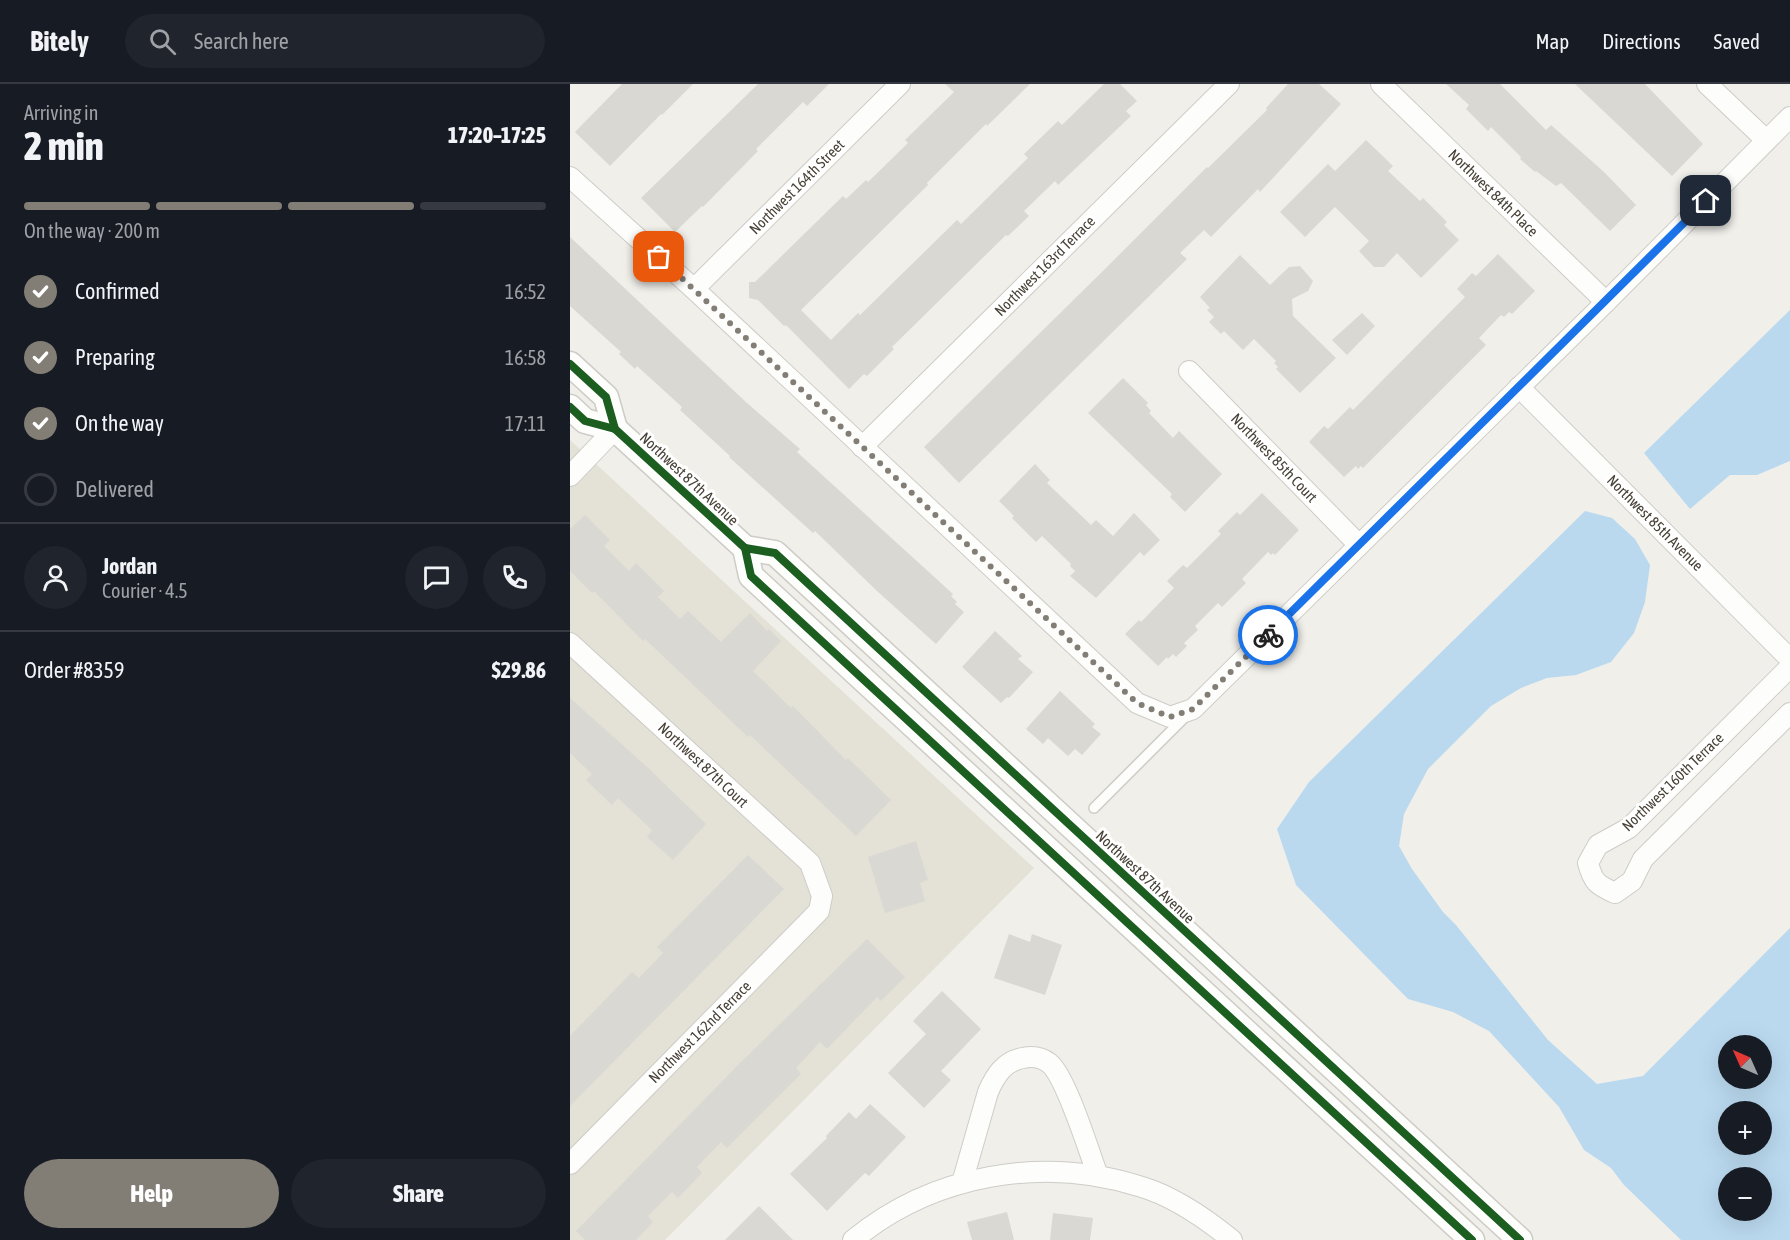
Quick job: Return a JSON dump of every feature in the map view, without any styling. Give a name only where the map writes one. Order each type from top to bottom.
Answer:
[{"type":"street","name":"Northwest 164th Street","points":[[694,289],[900,84]]},
{"type":"street","name":"Northwest 163rd Terrace","points":[[862,447],[1229,84]]},
{"type":"street","name":"Northwest 84th Place","points":[[1381,84],[1606,302]]},
{"type":"street","points":[[1707,84],[1766,140]]},
{"type":"street","points":[[570,177],[694,289],[1137,703],[1170,717],[1193,709],[1606,302],[1790,117]]},
{"type":"street","points":[[570,364],[606,397],[615,429],[570,476]]},
{"type":"street","name":"Northwest 85th Court","points":[[1189,371],[1359,545]]},
{"type":"street","name":"Northwest 85th Avenue","points":[[1519,387],[1790,659]]},
{"type":"street","name":"Northwest 87th Avenue","points":[[570,407],[585,421],[615,429],[745,548],[775,553],[1520,1240]]},
{"type":"street","points":[[745,548],[751,576],[1472,1240]]},
{"type":"street","name":"Northwest 87th Court","points":[[570,643],[810,863],[822,896]]},
{"type":"street","name":"Northwest 160th Terrace","points":[[1790,667],[1629,828],[1598,845],[1588,863],[1591,875],[1599,886],[1615,893],[1632,881],[1643,859],[1790,713]]},
{"type":"street","name":"Northwest 162nd Terrace","points":[[570,1164],[819,911],[822,896]]},
{"type":"street","points":[[962,1183],[993,1080],[1007,1064],[1027,1057],[1040,1058],[1048,1062],[1061,1078],[1098,1176]]},
{"type":"street","points":[[853,1240],[890,1213],[935,1192],[962,1183],[992,1175],[1058,1172],[1098,1176],[1143,1187],[1164,1196],[1202,1218],[1232,1240]]},
{"type":"lane","points":[[1094,808],[1193,709]]},
{"type":"shaded area","points":[[570,440],[1034,868],[665,1240],[570,1240]]},
{"type":"water","points":[[1790,310],[1790,461],[1757,475],[1730,475],[1690,509],[1644,453]]},
{"type":"water","points":[[1585,511],[1612,518],[1635,539],[1650,565],[1645,602],[1634,633],[1611,662],[1576,675],[1547,678],[1521,688],[1491,706],[1428,769],[1404,814],[1399,846],[1412,869],[1443,912],[1456,925],[1548,1040],[1597,1084],[1643,1076],[1790,928],[1790,1240],[1681,1240],[1624,1185],[1611,1168],[1584,1150],[1559,1107],[1489,1031],[1453,1012],[1408,999],[1296,885],[1277,829],[1309,782]]},
{"type":"building","points":[[622,84],[693,84],[610,166],[575,132]]},
{"type":"building","points":[[758,84],[829,84],[807,106],[803,102],[703,207],[675,232],[641,198]]},
{"type":"building","points":[[945,84],[1030,84],[987,126],[986,124],[927,183],[928,185],[801,310],[831,340],[858,313],[860,315],[957,220],[961,224],[1028,158],[1024,154],[1058,121],[1062,125],[1104,84],[1120,84],[1137,101],[1126,111],[1131,116],[1058,185],[1055,181],[1024,211],[1029,216],[1008,236],[1006,235],[892,347],[894,349],[867,376],[864,374],[849,389],[786,325],[784,326],[758,300],[749,298],[749,282],[755,282],[843,196],[846,199],[866,180],[868,182],[908,143],[905,140],[954,92]]},
{"type":"building","points":[[1288,84],[1319,84],[1341,104],[1260,192],[1258,189],[1211,237],[1204,230],[1180,253],[1187,259],[959,483],[924,447],[1267,110],[1266,108]]},
{"type":"building","points":[[1446,84],[1500,84],[1546,130],[1551,125],[1604,172],[1636,205],[1610,231],[1561,183],[1556,186],[1535,172],[1491,127],[1488,131],[1466,109],[1469,105]]},
{"type":"building","points":[[1575,84],[1645,84],[1703,144],[1672,176]]},
{"type":"building","points":[[1366,140],[1393,166],[1388,171],[1420,201],[1423,198],[1447,222],[1444,225],[1459,240],[1421,278],[1397,253],[1384,267],[1374,267],[1359,251],[1369,241],[1335,207],[1305,237],[1280,212],[1328,164],[1335,171]]},
{"type":"building","points":[[570,237],[747,403],[800,449],[797,452],[953,594],[951,596],[957,602],[955,604],[964,612],[936,644],[815,531],[813,533],[729,457],[680,410],[682,407],[637,366],[635,369],[619,354],[621,352],[570,306]]},
{"type":"building","points":[[1498,254],[1535,291],[1512,314],[1509,312],[1504,317],[1501,315],[1479,338],[1486,345],[1363,468],[1361,466],[1358,469],[1356,466],[1344,477],[1309,442],[1324,426],[1328,429],[1350,407],[1353,410],[1465,297],[1457,289],[1472,273],[1476,276]]},
{"type":"building","points":[[1240,255],[1270,285],[1289,267],[1300,266],[1313,281],[1308,291],[1292,299],[1293,316],[1336,358],[1300,393],[1276,369],[1278,367],[1274,363],[1276,361],[1254,339],[1243,350],[1224,331],[1221,334],[1209,322],[1214,317],[1207,310],[1210,308],[1200,297]]},
{"type":"building","points":[[1362,313],[1375,326],[1347,355],[1332,340]]},
{"type":"building","points":[[1123,378],[1148,403],[1146,405],[1151,411],[1149,413],[1173,438],[1179,431],[1222,474],[1185,512],[1170,497],[1172,494],[1088,413]]},
{"type":"building","points":[[1035,464],[1050,480],[1047,483],[1091,525],[1096,520],[1113,536],[1134,513],[1160,540],[1144,556],[1140,552],[1096,598],[1070,576],[1075,571],[1070,566],[1071,564],[1042,536],[1036,542],[999,501]]},
{"type":"building","points":[[1262,493],[1299,530],[1275,555],[1268,552],[1242,579],[1246,583],[1222,607],[1218,603],[1195,626],[1198,630],[1184,643],[1187,646],[1176,657],[1173,654],[1168,659],[1167,657],[1158,666],[1125,634],[1139,620],[1141,622],[1174,588],[1167,581],[1183,565],[1187,568],[1221,534],[1218,531],[1237,512],[1240,515]]},
{"type":"building","points":[[585,515],[610,540],[604,546],[629,571],[636,563],[664,591],[658,597],[680,619],[688,611],[721,642],[750,613],[767,631],[769,629],[781,641],[753,671],[891,800],[856,836],[750,735],[748,737],[570,571],[570,529]]},
{"type":"building","points":[[995,631],[1022,656],[1018,659],[1033,672],[1009,698],[1007,697],[1001,703],[962,667]]},
{"type":"building","points":[[1060,691],[1095,724],[1092,727],[1101,734],[1082,755],[1075,749],[1068,756],[1048,738],[1043,744],[1026,729]]},
{"type":"building","points":[[570,698],[706,824],[673,860],[647,837],[652,830],[618,798],[612,805],[586,780],[592,774],[570,753]]},
{"type":"building","points":[[916,841],[928,880],[920,883],[925,901],[885,913],[868,857]]},
{"type":"building","points":[[748,855],[784,889],[570,1106],[570,1036],[632,972],[639,978],[663,953],[657,947]]},
{"type":"building","points":[[1009,934],[1030,942],[1032,934],[1062,945],[1045,995],[994,978]]},
{"type":"building","points":[[867,939],[905,977],[881,1001],[877,997],[827,1049],[820,1042],[796,1068],[801,1074],[727,1148],[721,1142],[697,1167],[702,1173],[678,1198],[672,1192],[648,1216],[653,1222],[636,1240],[585,1240],[576,1231],[738,1065]]},
{"type":"building","points":[[942,991],[981,1029],[941,1071],[951,1080],[924,1108],[888,1073],[926,1034],[913,1021]]},
{"type":"building","points":[[870,1104],[906,1137],[869,1176],[865,1173],[827,1211],[790,1174],[827,1138],[826,1136],[849,1112],[856,1119]]},
{"type":"building","points":[[759,1206],[793,1240],[725,1240]]},
{"type":"building","points":[[1007,1212],[1014,1240],[972,1240],[967,1222]]},
{"type":"building","points":[[1053,1213],[1093,1218],[1090,1240],[1050,1240]]},
{"type":"cycle path","points":[[570,364],[606,397],[615,429]]},
{"type":"cycle path","points":[[570,407],[585,421],[615,429],[745,548],[775,553],[1520,1240]]},
{"type":"cycle path","points":[[745,548],[751,576],[1472,1240]]},
{"type":"way so far","points":[[659,257],[1137,703],[1170,717],[1193,709],[1268,635]]},
{"type":"route","points":[[1268,635],[1706,201]]}]
